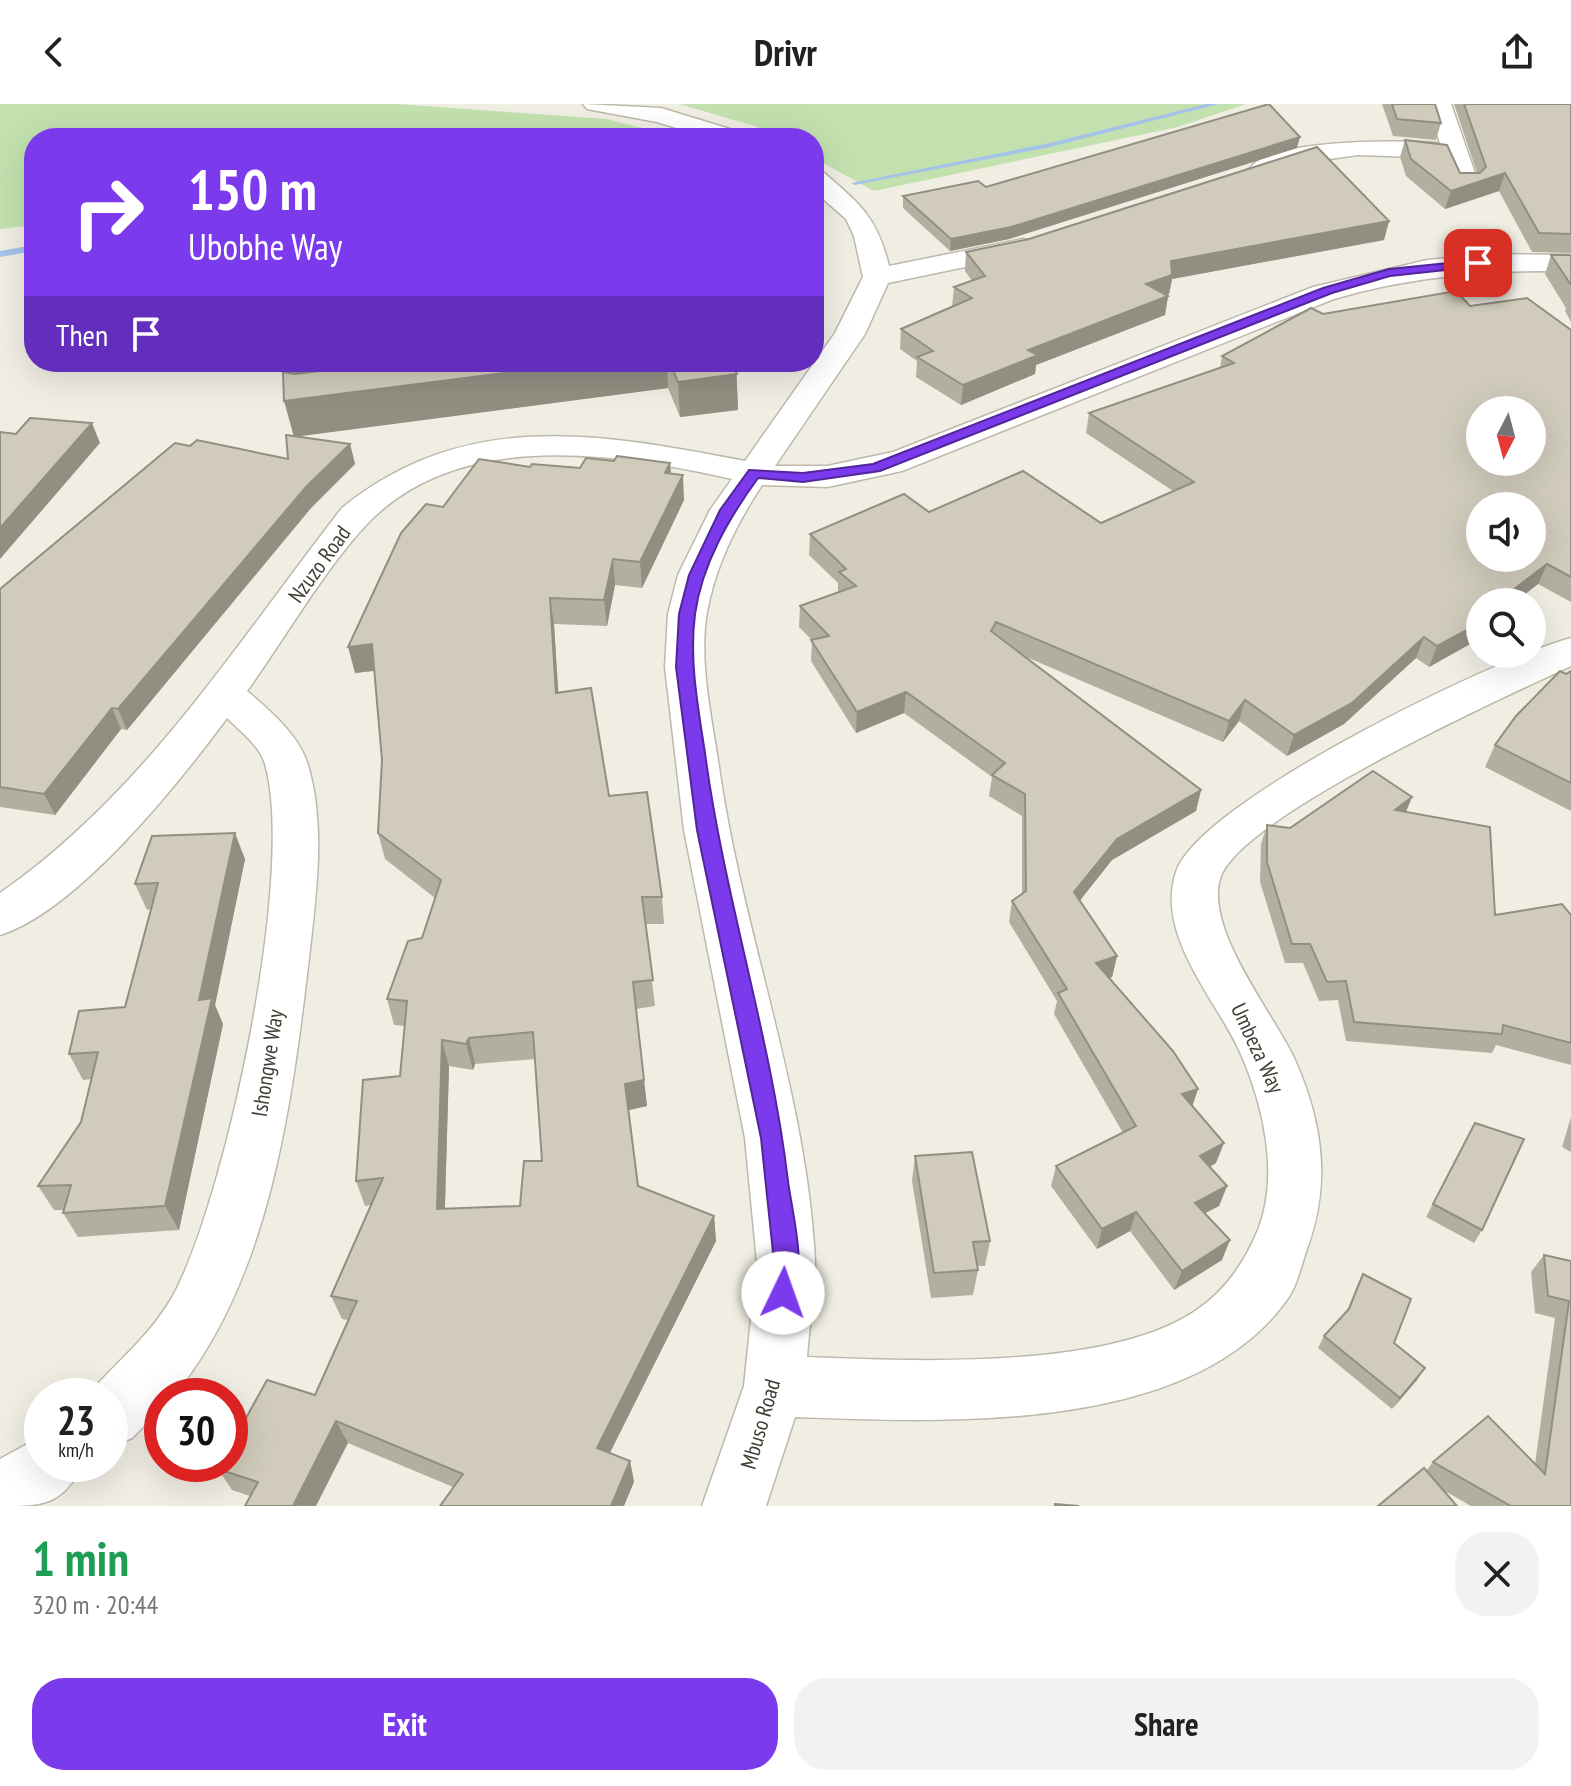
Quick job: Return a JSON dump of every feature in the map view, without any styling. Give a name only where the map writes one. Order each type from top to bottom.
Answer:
[{"type":"street","points":[[595,104],[661,115],[702,128]]},
{"type":"street","points":[[1439,104],[1465,183]]},
{"type":"street","points":[[1242,175],[1341,146],[1376,145],[1455,152]]},
{"type":"street","points":[[824,186],[857,215],[868,236],[877,277],[991,256],[1046,239]]},
{"type":"street","name":"Nzuzo Road","points":[[0,917],[41,892],[99,842],[149,791],[225,694],[355,516],[371,500],[413,474],[481,453],[557,444],[673,457],[780,477],[830,476],[905,459],[1286,305],[1362,280],[1436,266],[1571,263]]},
{"type":"street","name":"Mbuso Road","points":[[824,372],[850,334],[877,277]]},
{"type":"street","points":[[824,333],[850,334]]},
{"type":"street","name":"Mbuso Road","points":[[734,1506],[774,1386],[786,1262],[772,1138],[706,830],[685,667],[687,614],[697,575],[728,510],[824,372]]},
{"type":"street","name":"Umbeza Way","points":[[774,1386],[917,1391],[1016,1386],[1104,1375],[1171,1357],[1206,1340],[1243,1313],[1270,1278],[1288,1241],[1294,1201],[1295,1158],[1284,1104],[1262,1046],[1215,960],[1200,922],[1195,898],[1198,872],[1213,851],[1246,821],[1304,785],[1424,720],[1571,651]]},
{"type":"street","name":"Ishongwe Way","points":[[128,1397],[165,1359],[199,1304],[230,1227],[257,1124],[293,893],[291,781],[285,760],[268,737],[225,694]]},
{"type":"street","points":[[0,1496],[24,1481]]},
{"type":"green space","points":[[0,104],[397,104],[606,119],[642,128],[24,128],[24,226],[0,229]]},
{"type":"green space","points":[[679,104],[1246,104],[1178,127],[874,191],[824,164],[824,128],[755,126]]},
{"type":"building","points":[[1269,104],[1300,137],[1011,227],[951,239],[903,196],[978,181],[986,187]]},
{"type":"building","points":[[1392,104],[1435,104],[1441,123],[1397,119]]},
{"type":"building","points":[[1464,104],[1571,104],[1571,234],[1539,233],[1505,173],[1451,191],[1411,159],[1405,140],[1447,145],[1460,173],[1480,173],[1486,167]]},
{"type":"building","points":[[1317,147],[1389,221],[1171,261],[1172,275],[1146,284],[1168,296],[1028,350],[1038,355],[963,385],[917,357],[933,351],[901,329],[972,298],[954,287],[985,276],[966,252],[1029,239]]},
{"type":"building","points":[[1551,255],[1571,255],[1571,285]]},
{"type":"building","points":[[1456,291],[1470,306],[1527,298],[1571,330],[1571,577],[1546,565],[1546,492],[1466,492],[1466,572],[1536,572],[1515,588],[1466,588],[1466,630],[1437,646],[1424,637],[1352,703],[1294,735],[1245,700],[1229,721],[996,622],[991,631],[1201,790],[1117,839],[1074,892],[1117,956],[1096,963],[1173,1051],[1198,1089],[1182,1094],[1224,1143],[1200,1156],[1227,1186],[1195,1203],[1230,1240],[1182,1271],[1136,1212],[1102,1229],[1056,1166],[1136,1126],[1058,993],[1067,989],[1012,901],[1026,891],[1025,794],[992,775],[1005,763],[906,692],[857,712],[811,640],[829,636],[800,606],[856,586],[839,572],[846,569],[810,534],[904,494],[929,512],[1023,471],[1101,523],[1194,482],[1089,413],[1234,363],[1222,356],[1311,308],[1323,314]]},
{"type":"building","points":[[283,372],[512,372],[284,401]]},
{"type":"building","points":[[674,372],[737,374],[678,382]]},
{"type":"building","points":[[30,418],[92,423],[0,528],[0,432],[16,434]]},
{"type":"building","points":[[286,435],[350,444],[306,487],[118,709],[112,708],[44,794],[0,787],[0,589],[175,443],[190,446],[197,440],[288,459]]},
{"type":"building","points":[[617,456],[670,463],[665,473],[683,475],[640,562],[613,559],[604,600],[550,598],[556,693],[591,688],[609,796],[647,792],[662,897],[642,897],[653,980],[633,982],[644,1080],[625,1084],[638,1186],[714,1216],[597,1448],[630,1461],[611,1506],[440,1506],[463,1474],[336,1421],[293,1506],[245,1506],[258,1482],[248,1479],[248,1414],[267,1380],[315,1395],[357,1301],[331,1296],[383,1178],[356,1181],[363,1080],[400,1076],[407,1001],[387,999],[408,941],[422,938],[441,880],[378,833],[382,760],[372,644],[348,647],[401,533],[426,504],[443,507],[479,459],[530,467],[532,464],[580,468],[586,458],[614,461]],"holes":[[[533,1032],[542,1161],[524,1161],[520,1206],[437,1209],[442,1040],[466,1044],[469,1038]]]},
{"type":"building","points":[[1560,671],[1566,674],[1571,671],[1571,783],[1495,745],[1516,716]]},
{"type":"building","points":[[1373,771],[1412,797],[1395,810],[1490,827],[1495,915],[1562,904],[1571,915],[1571,1043],[1503,1025],[1502,1034],[1354,1022],[1346,981],[1327,982],[1310,944],[1292,944],[1267,862],[1267,825],[1290,828]]},
{"type":"building","points":[[235,833],[199,1000],[212,998],[165,1206],[63,1213],[71,1185],[38,1186],[81,1122],[98,1052],[69,1054],[79,1011],[125,1007],[158,883],[135,884],[152,836]]},
{"type":"building","points":[[1475,1123],[1524,1139],[1482,1230],[1433,1204]]},
{"type":"building","points":[[972,1152],[990,1241],[973,1242],[978,1270],[934,1273],[915,1156]]},
{"type":"building","points":[[1544,1255],[1571,1261],[1571,1506],[1511,1506],[1433,1462],[1488,1416],[1545,1474],[1569,1301],[1548,1296]]},
{"type":"building","points":[[1363,1274],[1411,1299],[1394,1343],[1425,1368],[1400,1398],[1324,1336],[1349,1309]]},
{"type":"building","points":[[1424,1468],[1457,1506],[1378,1506]]},
{"type":"waterway","points":[[855,183],[1050,145],[1215,104]]},
{"type":"waterway","points":[[0,254],[24,250]]},
{"type":"route","points":[[783,1293],[786,1262],[772,1138],[706,830],[685,667],[687,614],[697,575],[728,510],[754,473],[803,478],[875,468],[905,459],[1286,305],[1348,283],[1389,273],[1478,263]]}]
